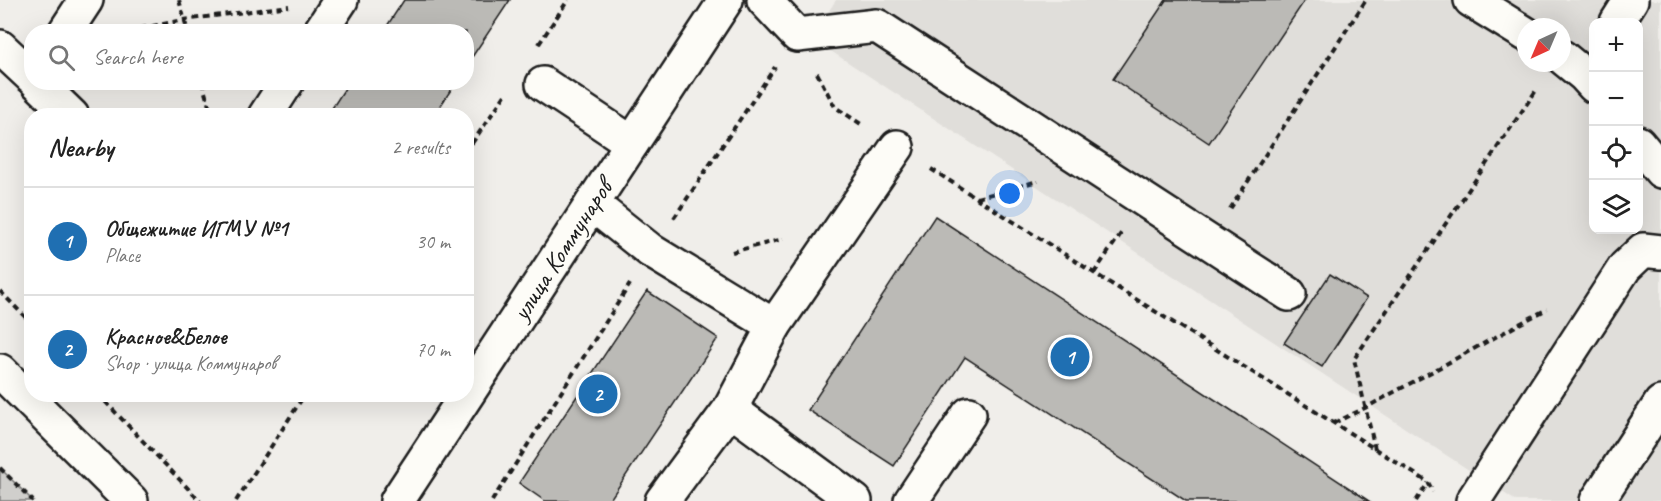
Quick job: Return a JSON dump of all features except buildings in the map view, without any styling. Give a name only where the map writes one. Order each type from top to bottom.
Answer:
[{"type":"street","points":[[70,24],[86,0]]},
{"type":"street","points":[[325,24],[341,0]]},
{"type":"street","name":"улица Коммунаров","points":[[474,384],[726,0]]},
{"type":"street","points":[[764,0],[797,35],[877,26],[1289,294]]},
{"type":"street","points":[[1471,0],[1517,28]]},
{"type":"street","points":[[1620,18],[1631,0]]},
{"type":"street","points":[[0,47],[24,70]]},
{"type":"street","points":[[543,84],[632,143]]},
{"type":"street","points":[[45,90],[64,108]]},
{"type":"street","points":[[270,108],[282,90]]},
{"type":"street","points":[[662,501],[730,409],[774,327],[897,147]]},
{"type":"street","points":[[1643,149],[1661,171]]},
{"type":"street","points":[[592,204],[651,251],[774,327]]},
{"type":"street","points":[[1473,501],[1625,267],[1643,250],[1661,252]]},
{"type":"street","points":[[0,372],[24,396]]},
{"type":"street","points":[[30,402],[131,501]]},
{"type":"street","name":"улица Коммунаров","points":[[397,501],[462,402]]},
{"type":"street","points":[[730,409],[855,501]]},
{"type":"street","points":[[917,500],[969,414]]},
{"type":"street","points":[[1598,501],[1656,421]]},
{"type":"path","points":[[179,0],[185,24]]},
{"type":"path","points":[[1209,243],[1366,0]]},
{"type":"path","points":[[163,24],[290,6]]},
{"type":"path","points":[[797,35],[835,107],[1094,273],[1428,482],[1436,501]]},
{"type":"path","points":[[1376,450],[1354,359],[1542,83]]},
{"type":"path","points":[[204,90],[210,108]]},
{"type":"path","points":[[976,198],[1094,166]]},
{"type":"path","points":[[1094,273],[1144,199]]},
{"type":"path","points":[[676,267],[845,223]]},
{"type":"path","points":[[0,291],[24,316]]},
{"type":"path","points":[[1333,423],[1549,308]]},
{"type":"path","points":[[106,402],[200,501]]},
{"type":"path","points":[[236,501],[299,402]]},
{"type":"path","points":[[0,468],[33,501]]},
{"type":"path","points":[[1416,501],[1428,482]]},
{"type":"shaded area","points":[[836,0],[1661,0],[1661,501],[1516,501],[811,38]]},
{"type":"shaded area","points":[[0,468],[33,501],[0,501]]},
{"type":"place","name":"Общежитие ИГМУ №1","points":[[1070,357]]},
{"type":"place","name":"Красное&Белое","points":[[598,394]]}]
